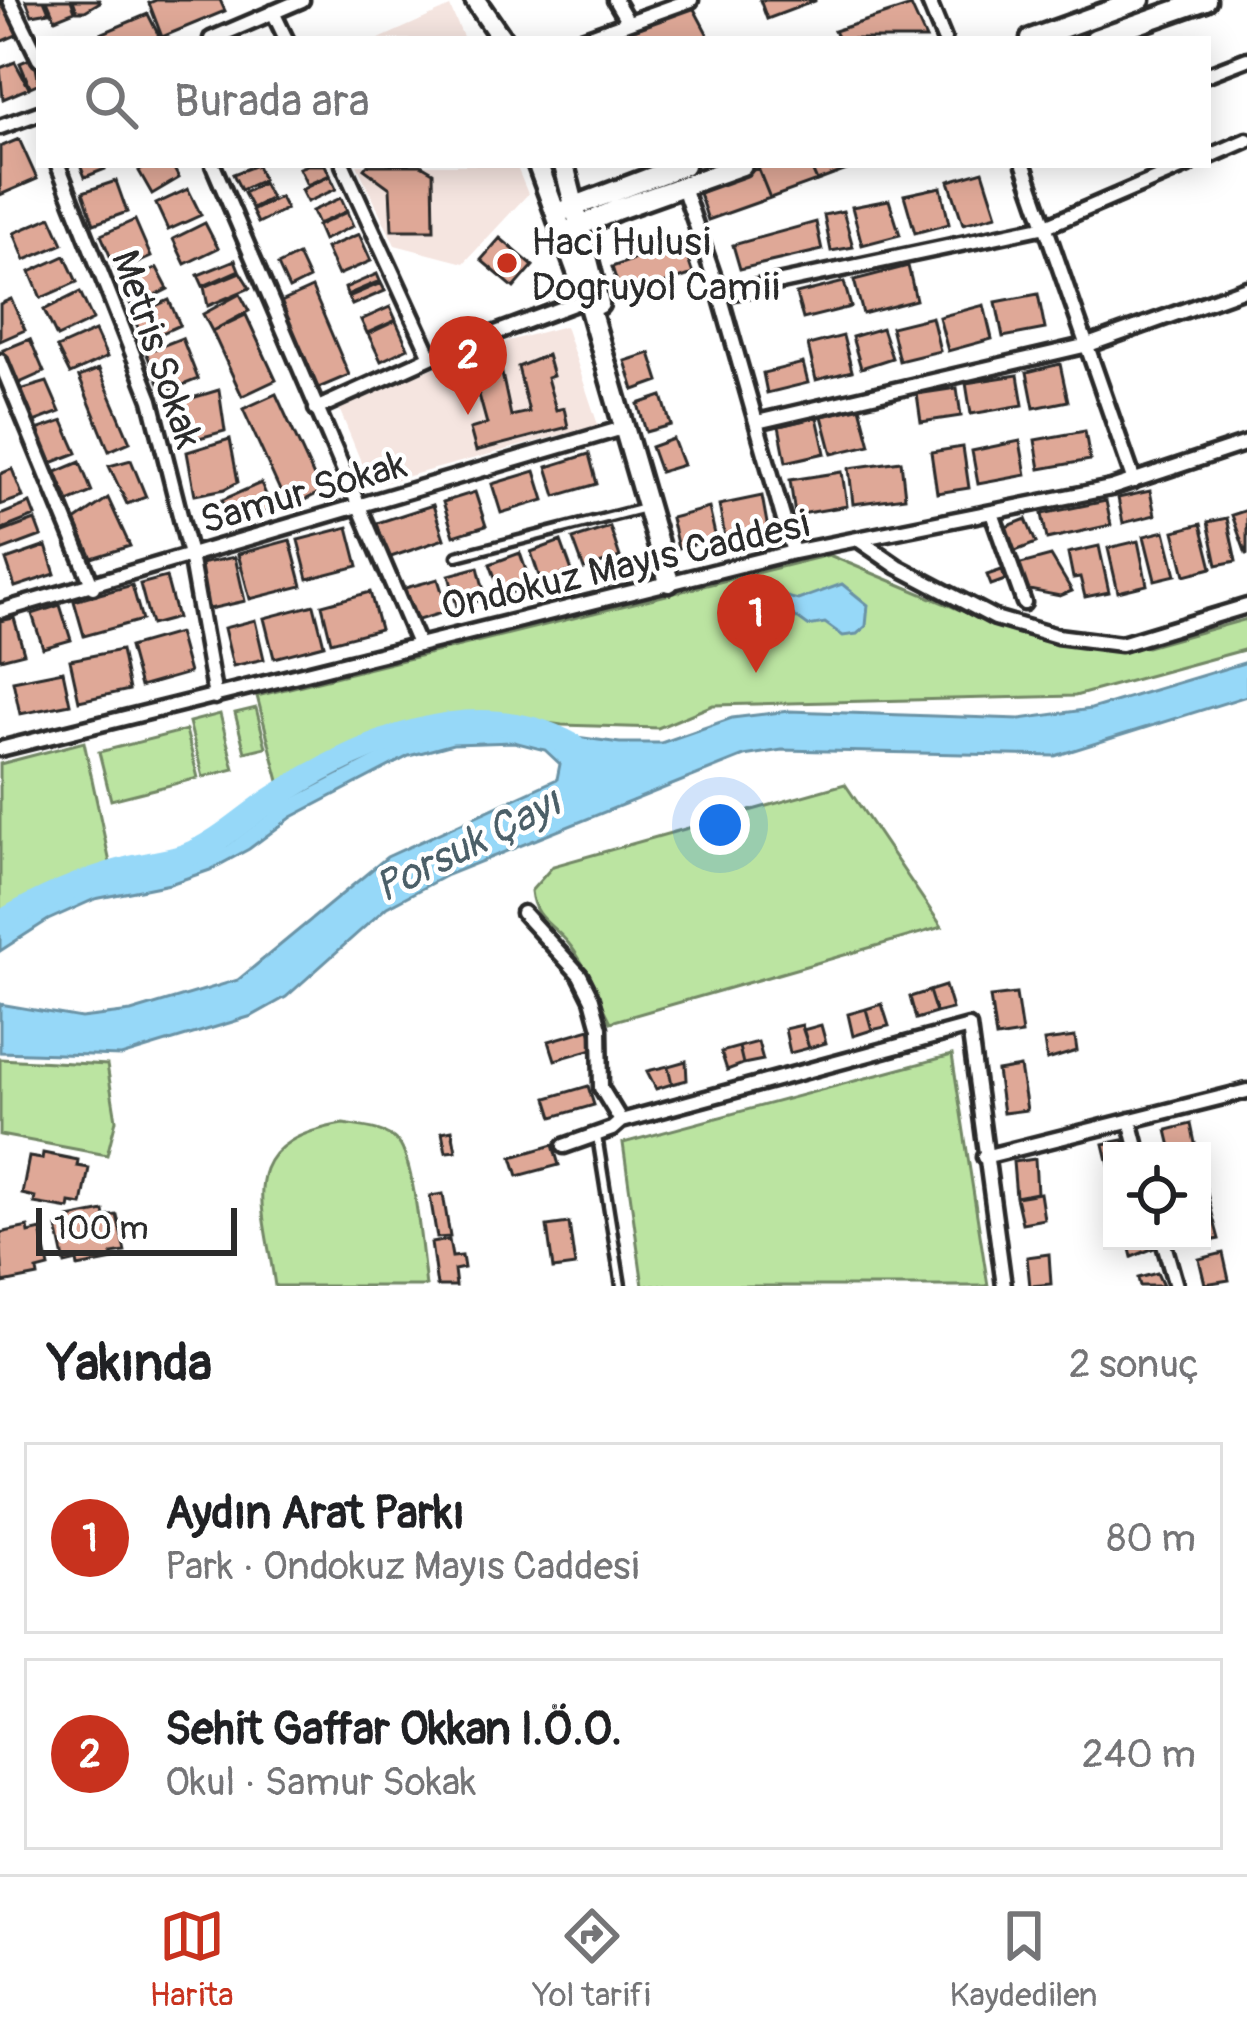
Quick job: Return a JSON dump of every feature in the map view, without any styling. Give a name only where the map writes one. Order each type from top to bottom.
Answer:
[{"type":"main road","points":[[1039,36],[1140,0]]},
{"type":"main road","points":[[1104,36],[1206,0]]},
{"type":"main road","points":[[476,1],[487,36]]},
{"type":"main road","points":[[476,1],[500,36]]},
{"type":"main road","points":[[540,168],[568,220],[614,360],[675,580]]},
{"type":"main road","points":[[565,168],[572,186],[568,220],[586,298],[647,507],[675,580]]},
{"type":"main road","points":[[568,220],[678,168]]},
{"type":"main road","points":[[568,220],[734,168]]},
{"type":"street","points":[[10,0],[36,53]]},
{"type":"street","points":[[218,36],[302,0]]},
{"type":"street","points":[[615,0],[628,22]]},
{"type":"street","points":[[590,36],[691,0]]},
{"type":"street","points":[[928,0],[943,36]]},
{"type":"street","points":[[273,13],[284,36]]},
{"type":"street","points":[[1211,73],[1247,58]]},
{"type":"street","points":[[0,127],[36,115]]},
{"type":"street","points":[[1211,156],[1247,140]]},
{"type":"street","name":"Metris Sokak","points":[[59,168],[151,400],[190,555],[215,697]]},
{"type":"street","points":[[214,168],[418,644]]},
{"type":"street","points":[[344,168],[431,357]]},
{"type":"street","points":[[1025,168],[1134,481]]},
{"type":"street","points":[[720,295],[1046,226],[1181,168]]},
{"type":"street","points":[[683,187],[720,295],[794,552]]},
{"type":"street","points":[[757,422],[1088,345],[1247,288]]},
{"type":"street","points":[[316,410],[431,357],[586,298]]},
{"type":"street","points":[[0,361],[93,586]]},
{"type":"street","name":"Samur Sokak","points":[[0,611],[623,428]]},
{"type":"street","points":[[859,540],[1134,481],[1247,442]]},
{"type":"street","points":[[992,513],[1024,603]]},
{"type":"street","name":"Ondokuz Mayıs Caddesi","points":[[0,748],[675,580],[859,540],[898,567],[995,618],[1058,636],[1121,644],[1247,606]]},
{"type":"street","points":[[523,913],[580,975],[592,999],[600,1028],[601,1088],[621,1120]]},
{"type":"street","points":[[564,1146],[597,1136],[621,1120],[969,1027],[1004,1286]]},
{"type":"street","points":[[984,1157],[1247,1091]]},
{"type":"street","points":[[1130,1120],[1136,1142]]},
{"type":"street","points":[[1166,1250],[1176,1286]]},
{"type":"lane","points":[[457,556],[647,507]]},
{"type":"lane","points":[[597,1136],[621,1286]]},
{"type":"shaded area","points":[[450,7],[463,36],[386,36]]},
{"type":"shaded area","points":[[358,168],[517,168],[528,194],[464,263],[395,245]]},
{"type":"shaded area","points":[[565,326],[598,425],[371,486],[338,406],[486,347]]},
{"type":"green space","points":[[829,555],[996,625],[1147,647],[1247,619],[1247,649],[1075,696],[713,705],[658,728],[562,725],[471,713],[377,737],[280,785],[257,696]]},
{"type":"green space","points":[[256,708],[266,747],[245,752],[235,713]]},
{"type":"green space","points":[[220,714],[234,769],[203,777],[189,722]]},
{"type":"green space","points":[[186,730],[198,778],[111,800],[99,752]]},
{"type":"green space","points":[[84,742],[110,863],[0,911],[0,764]]},
{"type":"green space","points":[[845,784],[942,927],[611,1022],[575,953],[533,901],[531,891],[553,866]]},
{"type":"green space","points":[[952,1055],[988,1286],[643,1286],[623,1143]]},
{"type":"green space","points":[[0,1059],[107,1065],[116,1120],[107,1155],[0,1135]]},
{"type":"green space","points":[[343,1124],[386,1134],[404,1153],[426,1286],[275,1286],[262,1203],[270,1161],[284,1146],[308,1133]]},
{"type":"water","points":[[842,584],[868,605],[866,626],[857,634],[843,636],[825,623],[808,626],[789,612],[761,629],[758,603],[780,595],[798,600]]},
{"type":"water","points":[[1247,662],[1247,696],[1055,756],[782,750],[744,756],[447,875],[387,907],[286,997],[252,1016],[121,1056],[0,1052],[0,1004],[81,1018],[131,1012],[238,980],[387,857],[557,779],[560,764],[545,750],[514,742],[453,744],[409,756],[292,817],[210,870],[170,884],[95,899],[48,920],[0,951],[0,929],[39,903],[85,884],[187,863],[227,845],[282,803],[395,745],[435,732],[489,725],[620,743],[661,743],[732,718],[789,711],[1020,719],[1091,709]]},
{"type":"building","points":[[0,0],[6,0],[19,34],[0,42]]},
{"type":"building","points":[[26,0],[44,0],[49,12],[32,15]]},
{"type":"building","points":[[47,0],[71,0],[75,11],[55,19]]},
{"type":"building","points":[[73,0],[99,0],[100,2],[77,11]]},
{"type":"building","points":[[220,0],[225,11],[162,36],[149,3]]},
{"type":"building","points":[[760,0],[815,0],[815,1],[767,19]]},
{"type":"building","points":[[911,6],[925,36],[836,36],[834,31]]},
{"type":"building","points":[[693,7],[708,36],[618,36]]},
{"type":"building","points":[[148,14],[159,36],[96,36]]},
{"type":"building","points":[[34,57],[36,84],[30,87],[20,63]]},
{"type":"building","points":[[15,62],[29,88],[3,99],[0,68]]},
{"type":"building","points":[[19,139],[37,179],[0,195],[0,147]]},
{"type":"building","points":[[81,168],[105,168],[105,169],[85,177]]},
{"type":"building","points":[[174,168],[179,178],[152,194],[139,171]]},
{"type":"building","points":[[258,168],[263,180],[241,190],[233,174]]},
{"type":"building","points":[[299,168],[326,168],[330,175],[307,185]]},
{"type":"building","points":[[426,168],[433,172],[434,230],[392,230],[390,188],[364,169]]},
{"type":"building","points":[[758,168],[811,168],[817,181],[770,198]]},
{"type":"building","points":[[758,168],[770,198],[708,220],[699,193]]},
{"type":"building","points":[[811,168],[852,168],[817,181]]},
{"type":"building","points":[[983,171],[997,215],[963,224],[949,181]]},
{"type":"building","points":[[330,176],[336,189],[307,202],[301,190]]},
{"type":"building","points":[[116,181],[127,212],[94,224],[83,192]]},
{"type":"building","points":[[263,183],[271,198],[252,208],[244,193]]},
{"type":"building","points":[[941,187],[949,224],[915,233],[904,195]]},
{"type":"building","points":[[188,189],[201,215],[168,230],[156,204]]},
{"type":"building","points":[[280,197],[286,209],[258,223],[252,211]]},
{"type":"building","points":[[341,198],[347,211],[318,224],[312,211]]},
{"type":"building","points":[[889,200],[900,235],[862,245],[852,207]]},
{"type":"building","points":[[843,211],[853,247],[831,251],[824,215]]},
{"type":"building","points":[[347,212],[353,226],[323,240],[317,226]]},
{"type":"building","points":[[51,217],[63,244],[25,260],[14,233]]},
{"type":"building","points":[[135,220],[151,257],[117,272],[101,235]]},
{"type":"building","points":[[816,222],[822,250],[740,269],[733,245]]},
{"type":"building","points":[[205,223],[218,248],[185,264],[173,239]]},
{"type":"building","points":[[359,234],[371,261],[338,275],[326,248]]},
{"type":"building","name":"Haci Hulusi Dogruyol Camii","points":[[500,238],[533,266],[514,288],[481,260]]},
{"type":"building","points":[[682,242],[693,274],[622,298],[612,267]]},
{"type":"building","points":[[298,255],[309,279],[289,289],[278,265]]},
{"type":"building","points":[[65,256],[77,282],[41,298],[30,272]]},
{"type":"building","points":[[235,260],[239,270],[203,286],[198,275]]},
{"type":"building","points":[[908,266],[916,300],[863,314],[854,280]]},
{"type":"building","points":[[157,268],[168,289],[132,307],[121,286]]},
{"type":"building","points":[[240,272],[250,288],[208,306],[204,287]]},
{"type":"building","points":[[377,274],[380,281],[347,295],[345,288]]},
{"type":"building","points":[[844,282],[851,307],[803,319],[796,294]]},
{"type":"building","points":[[381,283],[385,291],[352,305],[348,297]]},
{"type":"building","points":[[312,288],[349,375],[316,389],[279,303]]},
{"type":"building","points":[[80,292],[93,320],[57,337],[44,310]]},
{"type":"building","points":[[240,294],[249,311],[212,331],[203,314]]},
{"type":"building","points":[[1038,294],[1045,329],[1003,337],[996,302]]},
{"type":"building","points":[[11,299],[25,330],[0,341],[0,304]]},
{"type":"building","points":[[169,300],[180,325],[144,341],[133,316]]},
{"type":"building","points":[[984,305],[992,339],[948,351],[939,317]]},
{"type":"building","points":[[390,307],[396,320],[367,333],[361,320]]},
{"type":"building","points":[[246,315],[276,380],[242,396],[212,331]]},
{"type":"building","points":[[932,317],[940,351],[899,361],[891,327]]},
{"type":"building","points":[[396,321],[408,348],[381,361],[368,334]]},
{"type":"building","points":[[882,328],[892,358],[861,368],[852,337]]},
{"type":"building","points":[[95,331],[107,357],[70,374],[57,348]]},
{"type":"building","points":[[843,336],[852,371],[816,380],[808,345]]},
{"type":"building","points":[[182,338],[198,379],[163,393],[146,352]]},
{"type":"building","points":[[30,339],[44,372],[17,384],[3,350]]},
{"type":"building","points":[[650,353],[659,381],[634,390],[625,361]]},
{"type":"building","points":[[547,355],[553,376],[547,378],[556,410],[564,408],[568,427],[476,451],[470,429],[487,424],[476,384],[489,380],[487,373],[501,369],[511,416],[529,412],[518,367]]},
{"type":"building","points":[[803,363],[808,383],[767,393],[763,373]]},
{"type":"building","points":[[1060,364],[1068,401],[1034,408],[1027,372]]},
{"type":"building","points":[[99,369],[130,442],[109,451],[79,377]]},
{"type":"building","points":[[1018,375],[1023,405],[971,414],[966,383]]},
{"type":"building","points":[[47,382],[60,412],[34,422],[20,390]]},
{"type":"building","points":[[957,388],[961,416],[921,422],[917,394]]},
{"type":"building","points":[[219,390],[225,431],[188,441],[182,401]]},
{"type":"building","points":[[276,394],[321,492],[288,508],[243,409]]},
{"type":"building","points":[[662,396],[671,425],[646,432],[638,404]]},
{"type":"building","points":[[860,407],[870,445],[832,454],[822,416]]},
{"type":"building","points":[[817,417],[825,453],[786,462],[779,426]]},
{"type":"building","points":[[63,421],[77,453],[51,463],[37,430]]},
{"type":"building","points":[[1085,431],[1090,460],[1040,469],[1035,440]]},
{"type":"building","points":[[230,439],[238,482],[195,495],[187,452]]},
{"type":"building","points":[[673,439],[683,465],[660,472],[651,447]]},
{"type":"building","points":[[1020,441],[1026,475],[978,484],[972,451]]},
{"type":"building","points":[[963,447],[969,488],[937,493],[931,452]]},
{"type":"building","points":[[589,454],[597,484],[556,496],[547,467]]},
{"type":"building","points":[[131,460],[146,497],[127,504],[109,466]]},
{"type":"building","points":[[901,461],[905,497],[853,504],[849,468]]},
{"type":"building","points":[[80,462],[92,492],[68,502],[56,472]]},
{"type":"building","points":[[12,469],[23,497],[0,505],[0,474]]},
{"type":"building","points":[[535,471],[544,500],[501,513],[492,484]]},
{"type":"building","points":[[842,472],[847,506],[795,515],[790,480]]},
{"type":"building","points":[[261,483],[272,509],[233,526],[222,500]]},
{"type":"building","points":[[1150,491],[1155,515],[1123,523],[1118,498]]},
{"type":"building","points":[[475,492],[486,526],[454,536],[443,502]]},
{"type":"building","points":[[762,496],[768,529],[725,537],[719,505]]},
{"type":"building","points":[[108,498],[130,546],[92,558],[75,521]]},
{"type":"building","points":[[1106,501],[1111,525],[1047,539],[1042,514]]},
{"type":"building","points":[[30,503],[35,516],[0,530],[0,515]]},
{"type":"building","points":[[433,505],[444,539],[388,558],[377,523]]},
{"type":"building","points":[[709,508],[716,539],[678,548],[671,518]]},
{"type":"building","points":[[1247,510],[1247,554],[1246,554],[1232,515]]},
{"type":"building","points":[[1227,518],[1236,561],[1217,565],[1208,522]]},
{"type":"building","points":[[1026,519],[1036,543],[1013,552],[1003,528]]},
{"type":"building","points":[[35,520],[41,536],[1,551],[0,533]]},
{"type":"building","points":[[1201,524],[1212,568],[1185,575],[1174,531]]},
{"type":"building","points":[[348,527],[358,566],[308,579],[298,540]]},
{"type":"building","points":[[610,527],[620,557],[584,569],[573,539]]},
{"type":"building","points":[[1165,531],[1176,575],[1155,580],[1144,536]]},
{"type":"building","points":[[290,540],[302,586],[250,599],[238,554]]},
{"type":"building","points":[[561,541],[572,571],[541,582],[531,552]]},
{"type":"building","points":[[1138,541],[1147,585],[1118,592],[1108,548]]},
{"type":"building","points":[[46,546],[55,574],[15,587],[6,560]]},
{"type":"building","points":[[1099,546],[1109,592],[1085,597],[1080,577],[1073,578],[1068,553]]},
{"type":"building","points":[[520,553],[531,585],[502,596],[490,564]]},
{"type":"building","points":[[1051,556],[1072,591],[1060,596],[1024,589],[1017,565]]},
{"type":"building","points":[[235,557],[245,601],[205,610],[195,565]]},
{"type":"building","points":[[478,567],[486,599],[457,607],[449,575]]},
{"type":"building","points":[[1002,570],[1005,580],[991,585],[987,575]]},
{"type":"building","points":[[166,577],[177,618],[151,625],[140,584]]},
{"type":"building","points":[[438,579],[448,611],[415,621],[405,588]]},
{"type":"building","points":[[132,585],[142,620],[84,636],[74,601]]},
{"type":"building","points":[[370,592],[380,629],[331,642],[322,605]]},
{"type":"building","points":[[60,605],[71,640],[43,648],[32,614]]},
{"type":"building","points":[[314,605],[324,645],[274,658],[264,618]]},
{"type":"building","points":[[14,618],[24,653],[0,659],[0,621]]},
{"type":"building","points":[[255,620],[264,659],[233,666],[224,628]]},
{"type":"building","points":[[178,633],[189,673],[140,687],[129,647]]},
{"type":"building","points":[[121,650],[129,690],[79,701],[70,660]]},
{"type":"building","points":[[63,671],[70,704],[20,714],[13,681]]},
{"type":"building","points":[[945,986],[952,1009],[936,1013],[929,991]]},
{"type":"building","points":[[929,991],[936,1013],[916,1019],[910,997]]},
{"type":"building","points":[[1016,994],[1022,1034],[996,1038],[990,997]]},
{"type":"building","points":[[882,1004],[889,1026],[872,1030],[866,1009]]},
{"type":"building","points":[[866,1009],[872,1030],[853,1036],[848,1014]]},
{"type":"building","points":[[802,1025],[809,1048],[790,1053],[785,1029]]},
{"type":"building","points":[[821,1025],[826,1043],[809,1048],[803,1030]]},
{"type":"building","points":[[590,1029],[596,1048],[555,1060],[549,1041]]},
{"type":"building","points":[[1075,1037],[1077,1051],[1047,1060],[1044,1041]]},
{"type":"building","points":[[758,1042],[763,1060],[743,1064],[739,1047]]},
{"type":"building","points":[[739,1047],[743,1064],[727,1070],[721,1052]]},
{"type":"building","points":[[686,1061],[687,1080],[672,1084],[668,1066]]},
{"type":"building","points":[[668,1066],[672,1084],[656,1089],[647,1071]]},
{"type":"building","points":[[1020,1067],[1027,1110],[1003,1113],[997,1071]]},
{"type":"building","points":[[588,1086],[594,1105],[553,1117],[547,1098]]},
{"type":"building","points":[[1191,1124],[1195,1142],[1170,1142],[1167,1130]]},
{"type":"building","points":[[452,1130],[456,1151],[446,1152],[442,1132]]},
{"type":"building","points":[[553,1145],[559,1165],[518,1176],[512,1157]]},
{"type":"building","points":[[43,1153],[78,1160],[77,1166],[89,1168],[82,1205],[70,1203],[69,1209],[34,1203],[35,1197],[22,1194],[29,1157],[42,1159]]},
{"type":"building","points":[[1035,1159],[1037,1193],[1016,1197],[1013,1162]]},
{"type":"building","points":[[1040,1193],[1044,1219],[1022,1223],[1016,1197]]},
{"type":"building","points":[[443,1194],[450,1237],[437,1238],[430,1196]]},
{"type":"building","points":[[104,1211],[105,1217],[117,1215],[125,1252],[112,1254],[113,1260],[78,1267],[77,1261],[65,1264],[57,1227],[70,1224],[69,1218]]},
{"type":"building","points":[[1211,1217],[1219,1239],[1211,1241]]},
{"type":"building","points":[[569,1223],[575,1266],[553,1269],[547,1226]]},
{"type":"building","points":[[28,1227],[29,1233],[41,1230],[49,1267],[37,1270],[38,1276],[3,1283],[0,1233]]},
{"type":"building","points":[[449,1240],[452,1257],[462,1256],[464,1268],[454,1270],[456,1286],[437,1286],[431,1243]]},
{"type":"building","points":[[1223,1253],[1229,1280],[1205,1284],[1199,1259]]},
{"type":"building","points":[[1049,1254],[1051,1284],[1030,1286],[1027,1257]]},
{"type":"building","points":[[1157,1273],[1163,1286],[1140,1286],[1138,1278]]},
{"type":"waterway","name":"Porsuk Çayı","points":[[0,923],[93,879],[196,851],[305,779],[378,743],[456,723],[496,722],[534,729],[572,745]]},
{"type":"place","name":"Haci Hulusi Dogruyol Camii","points":[[507,263]]},
{"type":"place","name":"Sehit Gaffar Okkan I.Ö.O.","points":[[468,415]]},
{"type":"place","name":"Aydın Arat Parkı","points":[[756,673]]}]
